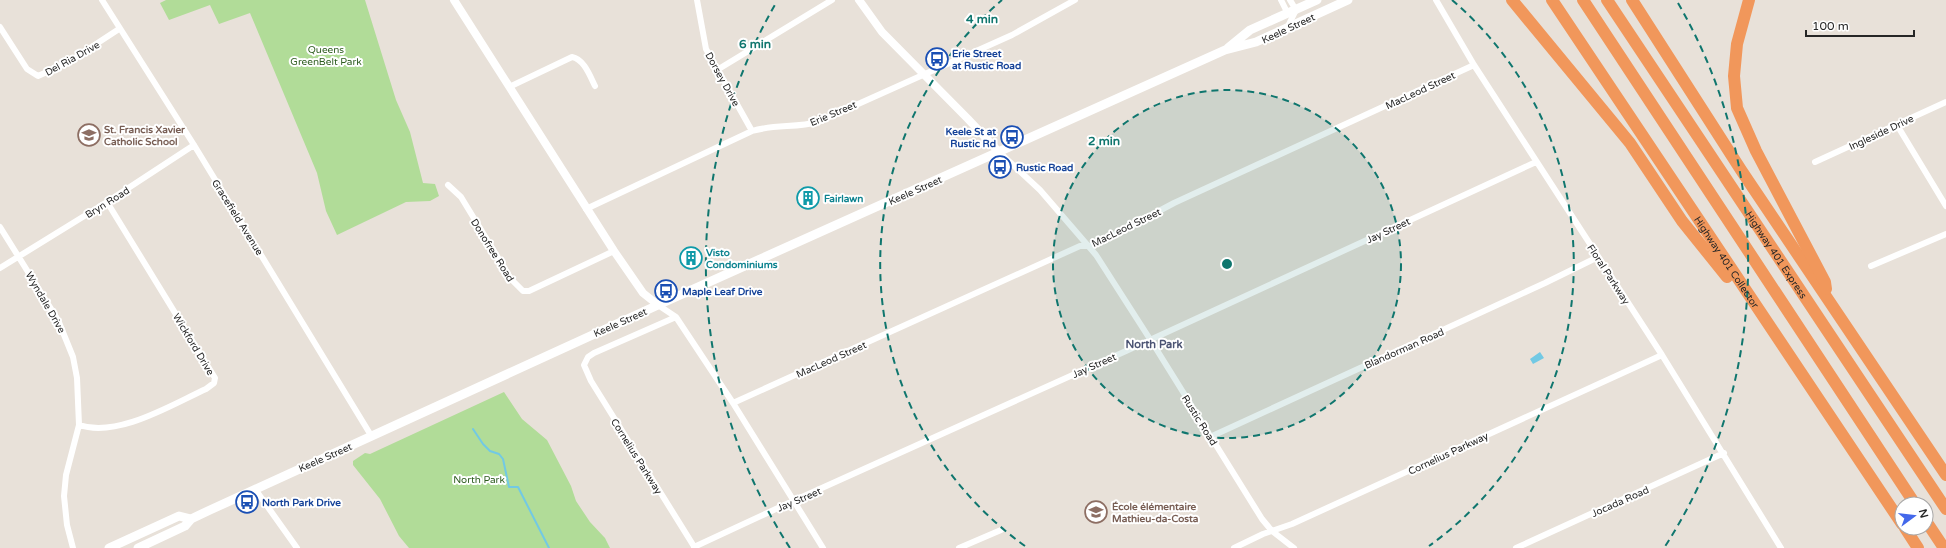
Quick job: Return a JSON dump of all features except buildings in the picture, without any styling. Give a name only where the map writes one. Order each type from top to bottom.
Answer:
[{"type":"highway","points":[[1512,0],[1630,143],[1682,221],[1778,340]]},
{"type":"highway","points":[[1548,0],[1573,32]]},
{"type":"highway","name":"Highway 401 Collector","points":[[1552,0],[1894,512]]},
{"type":"highway","points":[[1583,0],[1910,496]]},
{"type":"highway","name":"Highway 401 Express","points":[[1607,0],[1946,509]]},
{"type":"highway","points":[[1632,0],[1828,300],[1946,475]]},
{"type":"highway","points":[[1749,0],[1737,44],[1734,76],[1737,108],[1756,151],[1825,282],[1828,300]]},
{"type":"highway","points":[[1934,533],[1944,548]]},
{"type":"highway","points":[[1910,536],[1918,548]]},
{"type":"main road","name":"Keele Street","points":[[1225,50],[1250,30],[1317,0]]},
{"type":"main road","name":"Keele Street","points":[[138,548],[185,526],[191,519],[255,489],[658,305],[1225,50],[1256,42],[1348,0]]},
{"type":"main road","name":"Keele Street","points":[[110,548],[179,516],[191,519]]},
{"type":"street","name":"Gracefield Avenue","points":[[102,0],[119,30],[194,145],[372,436]]},
{"type":"street","points":[[454,0],[614,251],[643,293],[676,317],[733,403],[823,548]]},
{"type":"street","name":"Dorsey Drive","points":[[697,0],[706,49],[752,131]]},
{"type":"street","points":[[718,70],[832,0]]},
{"type":"street","name":"Rustic Road","points":[[859,0],[882,32],[999,152],[1040,190],[1089,246],[1272,531],[1294,548]]},
{"type":"street","name":"Erie Street","points":[[586,209],[752,131],[769,127],[818,122],[923,73],[1012,35],[1075,0]]},
{"type":"street","points":[[1280,0],[1292,12]]},
{"type":"street","points":[[1286,29],[1292,12],[1290,0]]},
{"type":"street","name":"Floral Parkway","points":[[1436,0],[1474,65],[1724,453],[1780,548]]},
{"type":"street","name":"Del Ria Drive","points":[[0,27],[25,66],[32,74],[38,76],[67,63],[119,30]]},
{"type":"street","points":[[509,88],[572,57],[578,59],[582,63],[595,86]]},
{"type":"street","name":"MacLeod Street","points":[[733,403],[1080,246],[1089,246],[1099,243],[1117,232],[1188,197],[1474,65]]},
{"type":"street","name":"Ingleside Drive","points":[[1815,162],[1946,102]]},
{"type":"street","points":[[1897,125],[1946,206]]},
{"type":"street","name":"Bryn Road","points":[[0,268],[108,202],[194,145]]},
{"type":"street","name":"Jay Street","points":[[695,548],[793,501],[1536,162]]},
{"type":"street","name":"Donofree Road","points":[[448,185],[461,197],[511,279],[523,291],[529,291],[614,251]]},
{"type":"street","name":"Wickford Drive","points":[[79,425],[98,429],[120,427],[206,389],[214,383],[215,378],[108,202]]},
{"type":"street","name":"Wyndale Drive","points":[[0,227],[58,320],[71,349],[77,378],[79,425],[66,475],[64,496],[67,525],[72,548]]},
{"type":"street","points":[[1872,266],[1946,234]]},
{"type":"street","name":"Blandorman Road","points":[[1210,436],[1545,283],[1598,257]]},
{"type":"street","name":"Keele Street","points":[[585,361],[588,356],[594,353],[676,317]]},
{"type":"street","name":"Cornelius Parkway","points":[[1234,548],[1292,524],[1662,355]]},
{"type":"street","name":"Cornelius Parkway","points":[[585,361],[585,370],[591,381],[695,548]]},
{"type":"street","name":"Jocada Road","points":[[1516,548],[1724,453]]},
{"type":"street","points":[[255,489],[297,548]]},
{"type":"street","points":[[959,548],[1001,530]]},
{"type":"green space","name":"Queens GreenBelt Park","points":[[166,0],[365,0],[396,100],[410,132],[423,183],[435,184],[439,196],[430,201],[406,202],[337,235],[326,211],[317,173],[250,13],[219,24],[210,5],[169,20],[160,3]]},
{"type":"green space","name":"North Park","points":[[504,392],[522,419],[547,440],[571,486],[576,501],[590,522],[605,538],[610,548],[409,548],[399,536],[380,499],[353,465],[353,461],[365,453],[370,454]]},
{"type":"water","points":[[1540,352],[1544,358],[1533,364],[1530,359]]},
{"type":"waterway","points":[[473,429],[483,444],[490,451],[499,454],[503,459],[509,487],[518,487],[549,548]]},
{"type":"place","name":"Erie Street at Rustic Road","points":[[937,59]]},
{"type":"place","name":"St. Francis Xavier Catholic School","points":[[89,135]]},
{"type":"place","name":"Keele St at Rustic Rd","points":[[1012,137]]},
{"type":"place","name":"Rustic Road","points":[[1000,167]]},
{"type":"place","name":"Fairlawn","points":[[808,198]]},
{"type":"place","name":"Visto Condominiums","points":[[691,258]]},
{"type":"place","name":"Maple Leaf Drive","points":[[666,291]]},
{"type":"place","name":"North Park Drive","points":[[247,502]]},
{"type":"place","name":"École élémentaire Mathieu-da-Costa","points":[[1096,512]]},
{"type":"district","name":"North Park","points":[[1154,344]]}]
